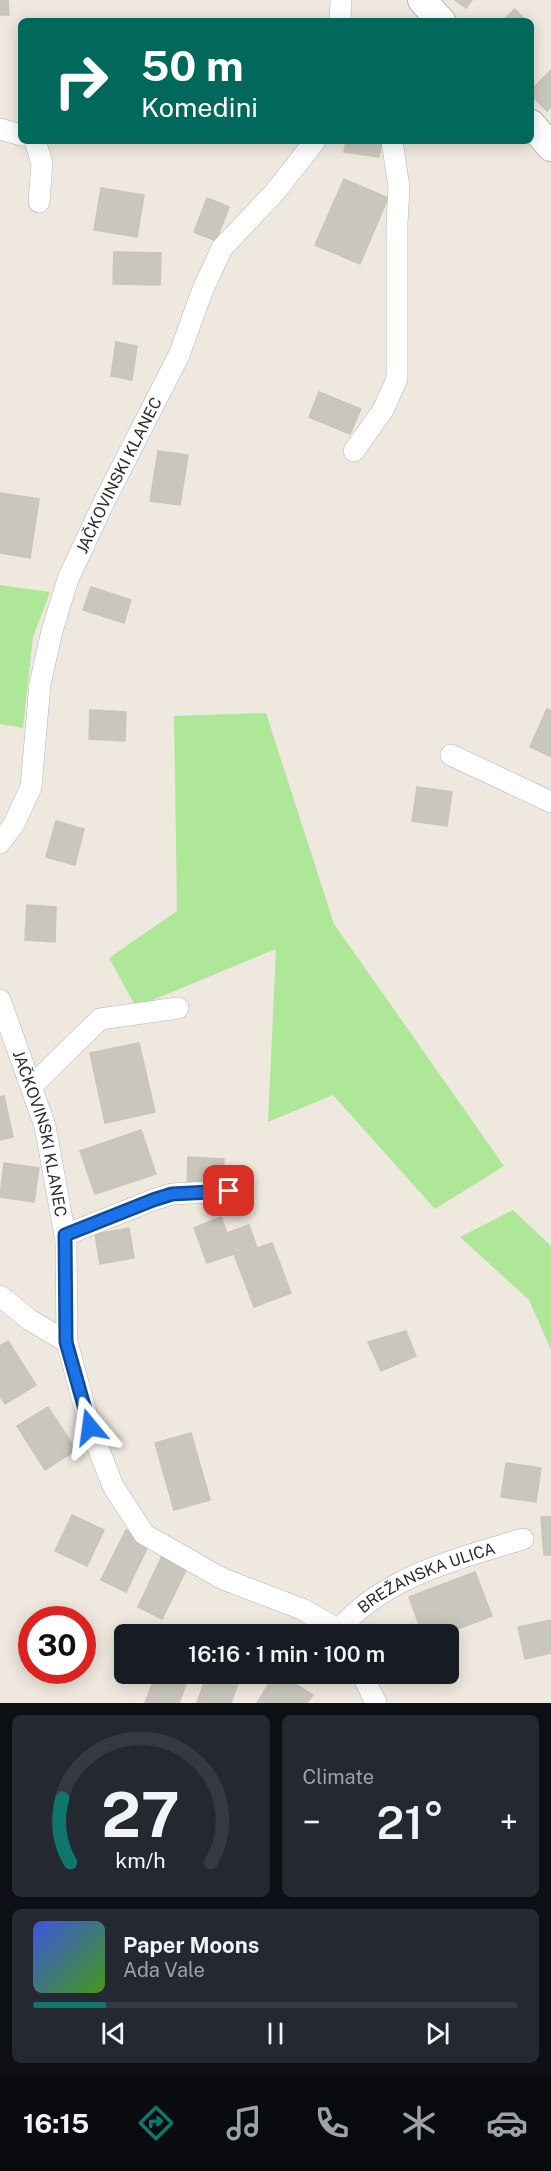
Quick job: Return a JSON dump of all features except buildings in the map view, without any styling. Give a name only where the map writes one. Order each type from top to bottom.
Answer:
[{"type":"street","points":[[340,18],[341,0]]},
{"type":"street","points":[[422,0],[438,18]]},
{"type":"street","points":[[534,127],[551,147]]},
{"type":"street","points":[[0,129],[18,134]]},
{"type":"street","points":[[36,144],[42,163],[39,202]]},
{"type":"street","name":"JAČKOVINSKI KLANEC","points":[[0,843],[14,824],[31,787],[40,684],[52,632],[68,579],[102,504],[179,355],[203,289],[222,248],[275,192],[313,144]]},
{"type":"street","points":[[354,451],[383,410],[397,379],[399,187],[392,144]]},
{"type":"street","points":[[451,755],[551,802]]},
{"type":"street","name":"JAČKOVINSKI KLANEC","points":[[0,999],[45,1126],[65,1235],[66,1342],[90,1427],[113,1486],[144,1534],[223,1579],[302,1609],[327,1624]]},
{"type":"street","points":[[31,1087],[100,1019],[178,1008]]},
{"type":"street","points":[[65,1235],[172,1194],[229,1191]]},
{"type":"street","points":[[0,1296],[30,1320],[66,1342]]},
{"type":"street","name":"BREŽANSKA ULICA","points":[[345,1624],[352,1613],[380,1592],[441,1565],[523,1539]]},
{"type":"street","points":[[367,1684],[376,1703]]},
{"type":"green space","points":[[0,585],[50,592],[33,637],[23,728],[0,724]]},
{"type":"green space","points":[[266,713],[334,924],[504,1166],[435,1209],[333,1095],[268,1122],[276,949],[136,1007],[109,958],[177,911],[174,716]]},
{"type":"green space","points":[[513,1210],[551,1246],[551,1350],[529,1300],[460,1237]]},
{"type":"route","points":[[90,1427],[66,1342],[65,1235],[172,1194],[229,1191]]}]
